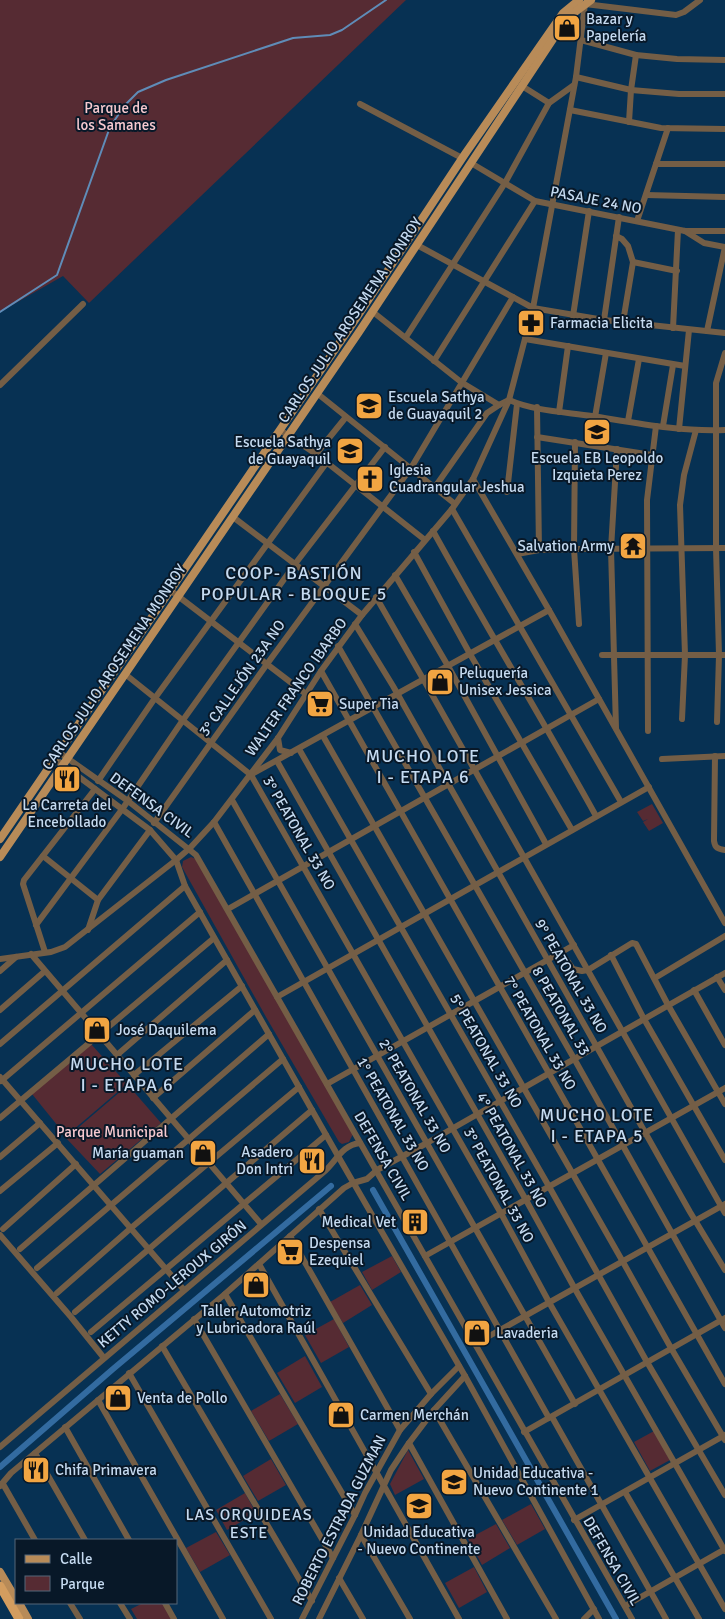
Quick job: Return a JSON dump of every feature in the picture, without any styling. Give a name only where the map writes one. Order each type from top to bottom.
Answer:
[{"type":"highway","points":[[0,1586],[19,1619]]},
{"type":"main road","name":"CARLOS JULIO AROSEMENA MONROY","points":[[0,857],[318,394],[568,18],[584,1]]},
{"type":"main road","name":"CARLOS JULIO AROSEMENA MONROY","points":[[0,839],[351,326],[463,156],[563,13],[584,1]]},
{"type":"main road","points":[[463,156],[472,161]]},
{"type":"main road","points":[[0,1572],[15,1596]]},
{"type":"main road","points":[[20,1604],[28,1619]]},
{"type":"street","points":[[584,1],[676,15],[684,12],[700,0]]},
{"type":"street","name":"WALTER FRANCO IBARBO","points":[[0,959],[65,947],[88,931],[190,848],[214,822],[251,775],[278,738],[338,646],[376,597],[454,507],[473,479],[509,400],[533,308],[576,77],[584,1]]},
{"type":"street","points":[[581,40],[636,55],[677,59],[725,60]]},
{"type":"street","points":[[629,122],[636,55]]},
{"type":"street","points":[[576,77],[631,90],[679,94],[725,94]]},
{"type":"street","points":[[406,337],[505,183],[549,103],[574,85]]},
{"type":"street","points":[[522,86],[549,103]]},
{"type":"street","points":[[360,104],[463,156]]},
{"type":"street","points":[[570,110],[668,128],[725,129]]},
{"type":"street","points":[[637,221],[668,128]]},
{"type":"street","name":"PASAJE 24 NO","points":[[472,161],[535,201],[682,230],[725,231]]},
{"type":"street","points":[[656,164],[725,164]]},
{"type":"street","points":[[646,196],[725,198]]},
{"type":"street","points":[[434,361],[535,201]]},
{"type":"street","points":[[573,316],[589,211]]},
{"type":"street","points":[[604,320],[619,217]]},
{"type":"street","points":[[674,328],[676,271],[682,230],[704,243],[725,247],[707,331]]},
{"type":"street","points":[[616,236],[622,239],[628,246],[633,262],[623,322]]},
{"type":"street","points":[[417,245],[533,308],[573,316],[725,333]]},
{"type":"street","points":[[633,262],[676,271]]},
{"type":"street","name":"3° CALLEJÓN 23A NO","points":[[154,823],[266,664],[411,468],[512,297]]},
{"type":"street","points":[[0,385],[83,304]]},
{"type":"street","points":[[373,312],[461,382],[499,404]]},
{"type":"street","points":[[679,429],[689,330]]},
{"type":"street","points":[[525,339],[685,366]]},
{"type":"street","points":[[560,412],[568,346]]},
{"type":"street","points":[[595,417],[606,353]]},
{"type":"street","points":[[717,722],[722,655],[716,548],[716,383],[725,353]]},
{"type":"street","points":[[628,421],[639,358]]},
{"type":"street","points":[[648,731],[647,500],[652,455],[672,364]]},
{"type":"street","points":[[318,394],[435,487],[454,507],[570,715],[621,802]]},
{"type":"street","points":[[435,487],[487,413],[499,404],[509,400],[517,404],[560,412],[679,429],[725,430]]},
{"type":"street","points":[[507,492],[517,404]]},
{"type":"street","points":[[537,407],[539,550]]},
{"type":"street","points":[[316,454],[346,416]]},
{"type":"street","points":[[280,430],[327,462],[425,540]]},
{"type":"street","points":[[682,719],[685,655],[680,505],[684,475],[696,430]]},
{"type":"street","points":[[537,436],[652,455]]},
{"type":"street","points":[[575,442],[574,549],[579,624]]},
{"type":"street","points":[[36,925],[123,808],[239,642],[355,484],[385,447]]},
{"type":"street","points":[[616,730],[610,549],[617,449]]},
{"type":"street","points":[[98,781],[155,698],[327,462]]},
{"type":"street","points":[[473,479],[725,923]]},
{"type":"street","points":[[233,517],[362,615]]},
{"type":"street","points":[[433,531],[596,816]]},
{"type":"street","points":[[517,554],[539,550],[725,548]]},
{"type":"street","points":[[414,552],[470,654],[523,742],[572,830]]},
{"type":"street","points":[[395,575],[448,666],[546,844]]},
{"type":"street","points":[[170,590],[306,694]]},
{"type":"street","points":[[376,597],[671,1118],[723,1205],[725,1214]]},
{"type":"street","points":[[125,674],[251,775],[549,610]]},
{"type":"street","name":"9° PEATONAL 33 NO","points":[[355,624],[397,694],[725,1270]]},
{"type":"street","name":"8 PEATONAL 33","points":[[338,646],[722,1319],[725,1328]]},
{"type":"street","points":[[602,655],[722,655]]},
{"type":"street","name":"7° PEATONAL 33 NO","points":[[321,671],[725,1384]]},
{"type":"street","points":[[228,910],[599,699]]},
{"type":"street","points":[[323,736],[671,1348],[724,1437],[574,1520]]},
{"type":"street","name":"5° PEATONAL 33 NO","points":[[278,738],[280,750],[287,753],[296,751],[351,840],[647,1362],[725,1495]]},
{"type":"street","name":"DEFENSA CIVIL","points":[[58,756],[128,801],[154,823],[190,848],[196,855],[632,1619]]},
{"type":"street","points":[[715,756],[714,840],[716,847],[722,850]]},
{"type":"street","points":[[662,758],[725,756]]},
{"type":"street","name":"DEFENSA CIVIL","points":[[66,761],[95,789],[123,808],[150,830],[176,860],[185,886],[214,938],[465,1376],[600,1619]]},
{"type":"street","name":"4° PEATONAL 33 NO","points":[[277,761],[526,1200],[574,1289],[725,1550]]},
{"type":"street","name":"3° PEATONAL 33 NO","points":[[251,775],[501,1214],[550,1304],[725,1608]]},
{"type":"street","points":[[277,996],[648,787]]},
{"type":"street","points":[[45,952],[23,888],[24,880],[95,789]]},
{"type":"street","name":"2° PEATONAL 33 NO","points":[[232,800],[575,1404]]},
{"type":"street","name":"1° PEATONAL 33 NO","points":[[214,822],[500,1330],[666,1619]]},
{"type":"street","points":[[88,931],[98,900],[150,830]]},
{"type":"street","points":[[43,856],[98,900]]},
{"type":"street","points":[[0,1044],[185,886]]},
{"type":"street","points":[[184,1290],[58,1143],[1,1080],[200,912]]},
{"type":"street","points":[[655,978],[725,936]]},
{"type":"street","points":[[0,1118],[214,938]]},
{"type":"street","points":[[561,952],[573,969],[582,971],[588,970],[632,943],[636,944],[668,1005],[725,1104]]},
{"type":"street","points":[[327,1084],[574,945]]},
{"type":"street","points":[[31,954],[261,1224]]},
{"type":"street","points":[[0,971],[17,956]]},
{"type":"street","points":[[611,956],[644,1019],[725,1160]]},
{"type":"street","points":[[117,1056],[227,960]]},
{"type":"street","points":[[0,1010],[45,971]]},
{"type":"street","points":[[34,1539],[1,1485],[11,1473],[225,1294],[344,1188],[367,1179],[377,1170],[725,973]]},
{"type":"street","points":[[717,977],[725,990]]},
{"type":"street","points":[[134,1075],[242,986]]},
{"type":"street","points":[[694,990],[725,1045]]},
{"type":"street","points":[[153,1098],[255,1010]]},
{"type":"street","points":[[20,1249],[269,1034]]},
{"type":"street","points":[[37,1268],[283,1059]]},
{"type":"street","points":[[57,1293],[131,1228],[299,1087]]},
{"type":"street","points":[[424,1256],[725,1088]]},
{"type":"street","points":[[75,1312],[312,1110]]},
{"type":"street","points":[[0,1157],[40,1123]]},
{"type":"street","points":[[91,1332],[326,1135]]},
{"type":"street","points":[[0,1192],[58,1143]]},
{"type":"street","name":"KETTY ROMO-LEROUX GIRÓN","points":[[0,1447],[330,1166],[348,1146],[360,1143]]},
{"type":"street","points":[[76,1164],[1,1232],[104,1358]]},
{"type":"street","points":[[475,1344],[550,1304],[723,1205]]},
{"type":"street","points":[[319,1209],[431,1394]]},
{"type":"street","points":[[290,1236],[400,1430]]},
{"type":"street","points":[[258,1264],[379,1468],[384,1486],[459,1619]]},
{"type":"street","points":[[225,1294],[355,1516]]},
{"type":"street","points":[[194,1319],[334,1558]]},
{"type":"street","points":[[524,1432],[722,1319]]},
{"type":"street","points":[[162,1346],[312,1601]]},
{"type":"street","name":"ROBERTO ESTRADA GUZMAN","points":[[302,1619],[355,1516],[364,1493],[400,1430],[431,1394],[459,1366]]},
{"type":"street","points":[[129,1373],[271,1619]]},
{"type":"street","name":"ROBERTO ESTRADA GUZMAN","points":[[319,1619],[391,1470],[408,1443],[434,1410],[465,1376]]},
{"type":"street","points":[[98,1400],[224,1619]]},
{"type":"street","points":[[434,1410],[556,1619]]},
{"type":"street","points":[[65,1427],[128,1539]]},
{"type":"street","points":[[408,1443],[508,1619]]},
{"type":"street","points":[[35,1453],[83,1539]]},
{"type":"street","points":[[379,1468],[387,1473],[391,1470]]},
{"type":"street","points":[[364,1493],[372,1489],[379,1498]]},
{"type":"street","points":[[625,1492],[699,1619]]},
{"type":"street","points":[[361,1535],[410,1619]]},
{"type":"street","points":[[625,1606],[725,1550]]},
{"type":"street","points":[[339,1578],[363,1619]]},
{"type":"street","points":[[71,1604],[80,1619]]},
{"type":"street","points":[[121,1604],[130,1619]]},
{"type":"street","points":[[166,1604],[174,1619]]},
{"type":"street","points":[[584,1619],[594,1609]]},
{"type":"green space","name":"Parque de los Samanes","points":[[0,0],[406,0],[89,303],[63,276],[0,312]]},
{"type":"green space","points":[[652,804],[663,823],[649,831],[643,822],[648,819],[643,821],[637,812]]},
{"type":"green space","points":[[191,857],[196,859],[353,1134],[349,1142],[342,1144],[339,1142],[182,867],[183,861]]},
{"type":"green space","points":[[91,1044],[127,1084],[66,1136],[32,1094]]},
{"type":"green space","name":"Parque Municipal","points":[[128,1085],[161,1123],[100,1174],[66,1138]]},
{"type":"green space","points":[[392,1256],[401,1272],[372,1290],[362,1272]]},
{"type":"green space","points":[[360,1285],[372,1305],[343,1323],[330,1302]]},
{"type":"green space","points":[[334,1319],[349,1347],[321,1363],[305,1335]]},
{"type":"green space","points":[[305,1356],[322,1387],[295,1403],[277,1373]]},
{"type":"green space","points":[[280,1394],[298,1424],[269,1441],[251,1411]]},
{"type":"green space","points":[[654,1431],[670,1460],[650,1471],[634,1442]]},
{"type":"green space","points":[[408,1450],[424,1479],[395,1495],[390,1484]]},
{"type":"green space","points":[[271,1459],[286,1485],[258,1501],[243,1476]]},
{"type":"green space","points":[[245,1493],[256,1513],[227,1530],[216,1510]]},
{"type":"green space","points":[[531,1504],[545,1529],[517,1545],[502,1520]]},
{"type":"green space","points":[[496,1524],[510,1548],[482,1565],[468,1539]]},
{"type":"green space","points":[[216,1532],[230,1555],[200,1572],[186,1548]]},
{"type":"green space","points":[[474,1567],[487,1592],[459,1608],[445,1583]]},
{"type":"green space","points":[[141,1604],[164,1604],[172,1619],[137,1619],[131,1609]]},
{"type":"waterway","points":[[0,312],[57,275],[110,127],[125,105],[138,92],[166,80],[293,38],[330,35],[342,30],[386,0]]},
{"type":"waterway","points":[[0,1467],[113,1369],[331,1186]]},
{"type":"waterway","points":[[373,1190],[616,1619]]},
{"type":"place","name":"Bazar y Papelería","points":[[567,28]]},
{"type":"place","name":"Farmacia Elicita","points":[[531,323]]},
{"type":"place","name":"Escuela Sathya de Guayaquil 2","points":[[369,406]]},
{"type":"place","name":"Escuela EB Leopoldo Izquieta Perez","points":[[597,432]]},
{"type":"place","name":"Escuela Sathya de Guayaquil","points":[[350,451]]},
{"type":"place","name":"Iglesia Cuadrangular Jeshua","points":[[370,479]]},
{"type":"place","name":"Salvation Army","points":[[633,546]]},
{"type":"place","name":"Peluquería Unisex Jessica","points":[[440,682]]},
{"type":"place","name":"Super Tia","points":[[320,704]]},
{"type":"place","name":"La Carreta del Encebollado","points":[[67,779]]},
{"type":"place","name":"José Daquilema","points":[[97,1030]]},
{"type":"place","name":"María guaman","points":[[203,1153]]},
{"type":"place","name":"Asadero Don Intri","points":[[312,1161]]},
{"type":"place","name":"Medical Vet","points":[[415,1222]]},
{"type":"place","name":"Despensa Ezequiel","points":[[290,1252]]},
{"type":"place","name":"Taller Automotriz y Lubricadora Raúl","points":[[256,1285]]},
{"type":"place","name":"Lavaderia","points":[[477,1333]]},
{"type":"place","name":"Venta de Pollo","points":[[118,1398]]},
{"type":"place","name":"Carmen Merchán","points":[[341,1415]]},
{"type":"place","name":"Chifa Primavera","points":[[36,1470]]},
{"type":"place","name":"Unidad Educativa - Nuevo Continente 1","points":[[454,1482]]},
{"type":"place","name":"Unidad Educativa - Nuevo Continente","points":[[419,1506]]},
{"type":"district","name":"COOP- BASTIÓN POPULAR - BLOQUE 5","points":[[294,583]]},
{"type":"district","name":"MUCHO LOTE I - ETAPA 6","points":[[423,766]]},
{"type":"district","name":"MUCHO LOTE I - ETAPA 6","points":[[127,1074]]},
{"type":"district","name":"MUCHO LOTE I - ETAPA 5","points":[[597,1125]]},
{"type":"district","name":"LAS ORQUIDEAS ESTE","points":[[249,1524]]}]
